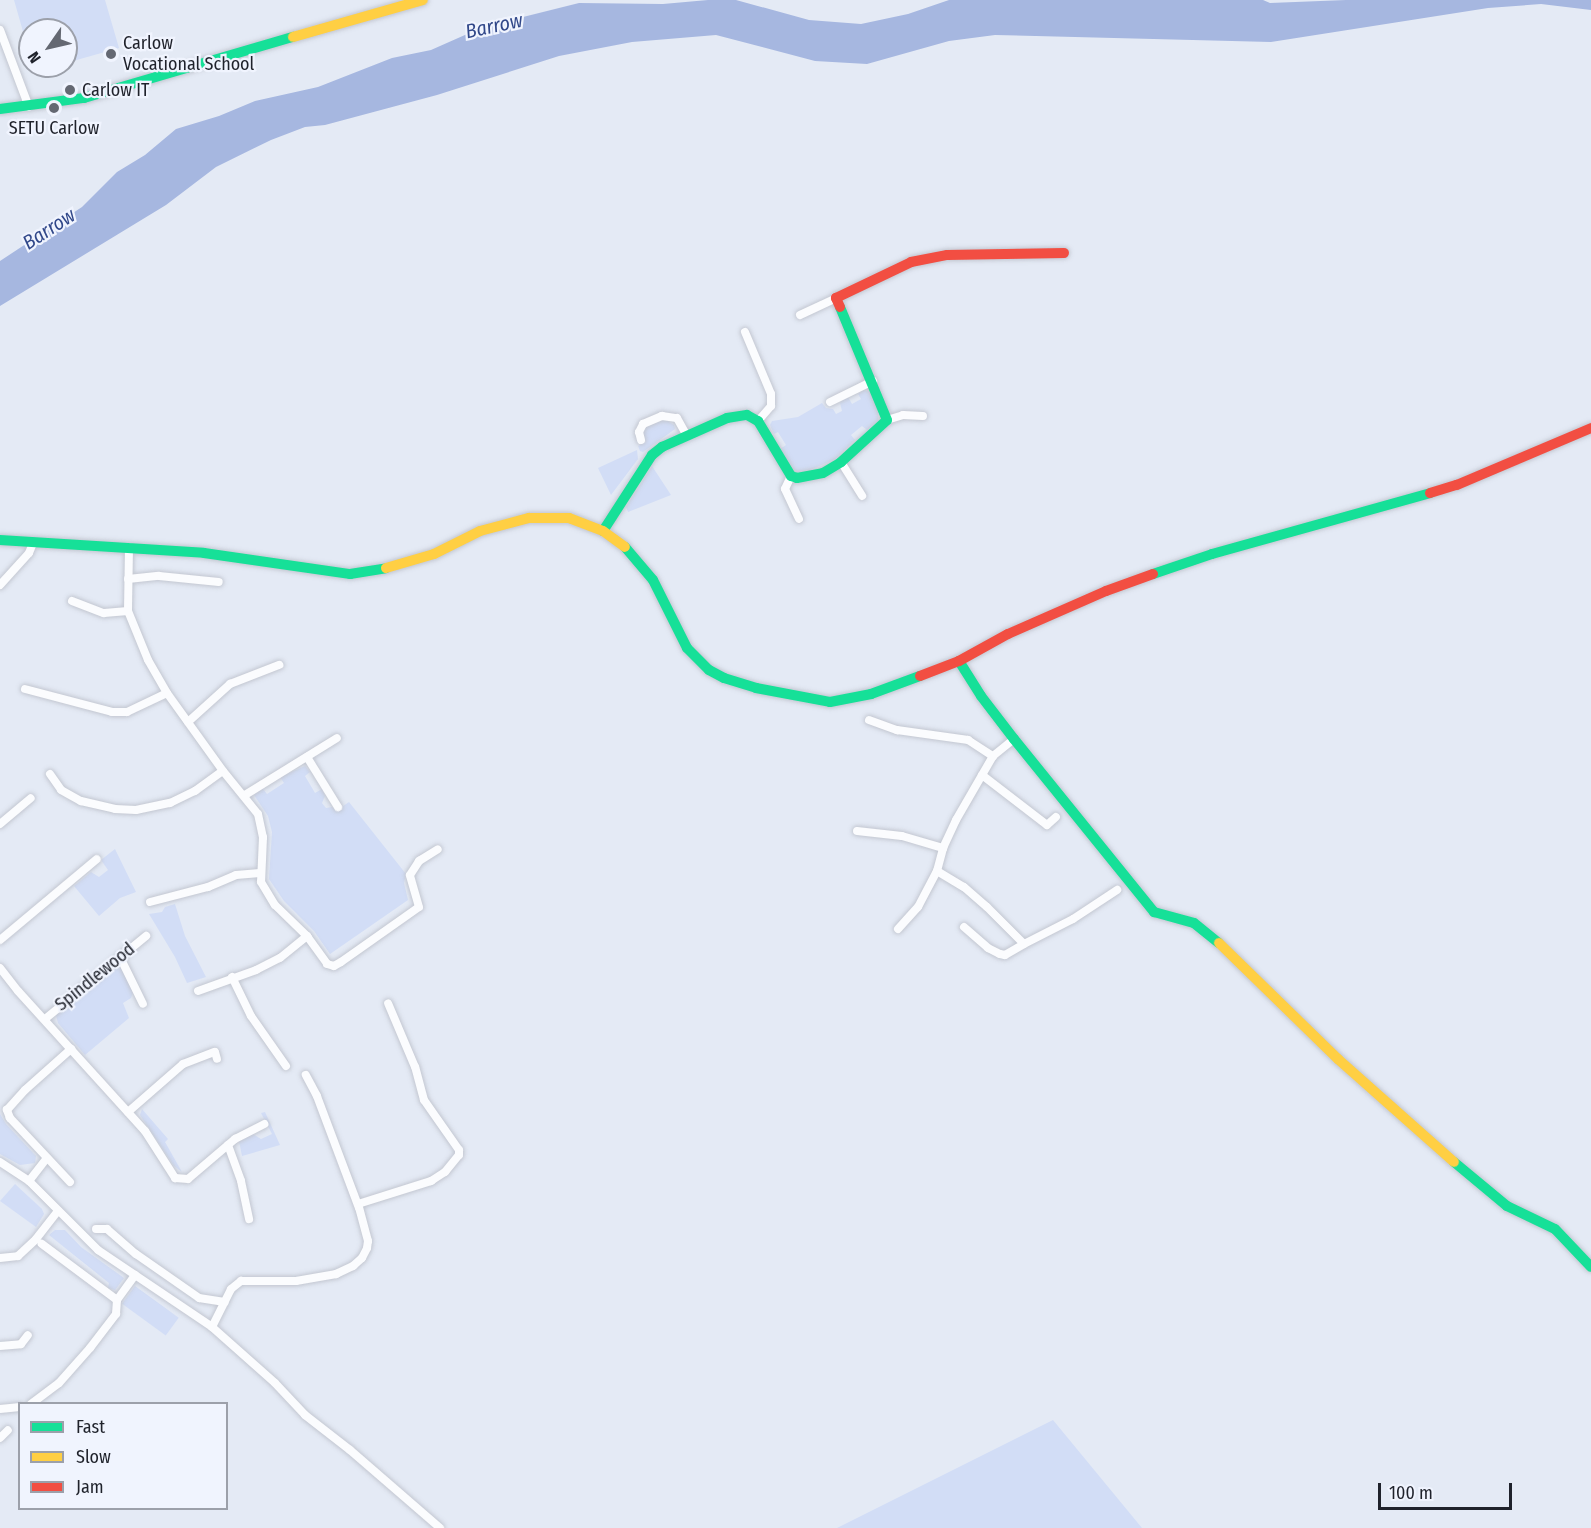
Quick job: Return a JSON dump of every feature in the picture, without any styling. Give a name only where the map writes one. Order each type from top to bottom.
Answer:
[{"type":"street","points":[[0,109],[84,98],[423,0]]},
{"type":"street","points":[[0,30],[29,106]]},
{"type":"street","points":[[800,315],[911,262],[947,255],[1064,253]]},
{"type":"street","points":[[836,298],[873,381],[887,420]]},
{"type":"street","points":[[745,332],[771,394],[771,406],[758,421]]},
{"type":"street","points":[[830,402],[873,381]]},
{"type":"street","points":[[603,531],[652,455],[662,447],[727,418],[747,415],[758,421],[791,476]]},
{"type":"street","points":[[791,476],[806,478],[823,473],[841,462],[887,420],[903,415],[923,416]]},
{"type":"street","points":[[641,440],[639,432],[643,424],[662,416],[677,418],[687,436]]},
{"type":"street","points":[[0,540],[206,554],[351,574],[395,567],[434,554],[480,531],[529,518],[569,518],[603,531],[618,540],[643,565],[680,634],[697,660],[724,678],[791,696],[830,702],[872,694],[959,661],[1008,634],[1106,591],[1212,554],[1457,485],[1591,428]]},
{"type":"street","points":[[841,462],[862,496]]},
{"type":"street","points":[[791,476],[785,489],[799,519]]},
{"type":"street","points":[[0,585],[29,553],[33,543]]},
{"type":"street","points":[[129,547],[128,611],[148,660],[167,693],[223,771],[245,795],[258,814],[263,837],[261,882],[275,905],[307,936],[327,964],[334,966],[341,962],[419,907],[410,875],[419,861],[438,849]]},
{"type":"street","points":[[128,579],[159,576],[219,582]]},
{"type":"street","points":[[72,601],[104,613],[128,611]]},
{"type":"street","points":[[959,661],[981,696],[1014,740],[1154,912],[1194,923],[1215,940],[1322,1043],[1469,1175],[1507,1206],[1555,1229],[1591,1267]]},
{"type":"street","points":[[188,722],[230,684],[279,664]]},
{"type":"street","points":[[25,689],[112,712],[127,712],[167,693]]},
{"type":"street","points":[[869,720],[897,730],[968,740],[993,756]]},
{"type":"street","points":[[245,795],[337,738]]},
{"type":"street","points":[[898,929],[918,907],[937,871],[943,848],[993,756],[1014,740]]},
{"type":"street","points":[[307,757],[338,807]]},
{"type":"street","points":[[50,774],[61,790],[81,801],[115,809],[136,810],[170,803],[195,792],[223,771]]},
{"type":"street","points":[[982,775],[1015,798],[1047,825],[1056,817]]},
{"type":"street","points":[[0,824],[31,798]]},
{"type":"street","points":[[857,831],[902,836],[943,848]]},
{"type":"street","points":[[0,940],[97,859]]},
{"type":"street","points":[[937,871],[964,887],[1024,944]]},
{"type":"street","points":[[150,902],[208,887],[236,875],[260,873]]},
{"type":"street","points":[[964,927],[988,948],[1005,955],[1073,919],[1117,890]]},
{"type":"street","name":"Spindlewood","points":[[45,1019],[146,936]]},
{"type":"street","points":[[198,991],[256,970],[280,958],[307,936]]},
{"type":"street","points":[[120,957],[143,1004]]},
{"type":"street","name":"Spindlewood","points":[[0,968],[18,992],[129,1112],[145,1131],[171,1174],[181,1180],[194,1174],[228,1146],[264,1124]]},
{"type":"street","points":[[232,977],[251,1016],[286,1066]]},
{"type":"street","points":[[358,1204],[431,1181],[445,1172],[459,1155],[459,1150],[424,1101],[415,1067],[388,1003]]},
{"type":"street","points":[[70,1182],[10,1118],[7,1110],[25,1090],[71,1049]]},
{"type":"street","points":[[129,1112],[183,1064],[215,1052],[217,1059]]},
{"type":"street","points":[[212,1327],[231,1289],[241,1281],[320,1278],[353,1266],[362,1258],[368,1241],[358,1204],[317,1096],[306,1075]]},
{"type":"street","points":[[228,1146],[241,1181],[249,1219]]},
{"type":"street","points":[[29,1181],[47,1158]]},
{"type":"street","points":[[0,1162],[29,1181],[98,1250],[212,1327],[275,1383],[305,1415],[350,1450],[440,1528]]},
{"type":"street","points":[[0,1258],[18,1256],[36,1239],[58,1211]]},
{"type":"street","points":[[96,1230],[106,1229],[136,1254],[199,1298],[225,1302]]},
{"type":"street","points":[[42,1244],[117,1300]]},
{"type":"street","points":[[34,1402],[59,1383],[90,1348],[116,1314],[117,1300],[135,1275]]},
{"type":"street","points":[[0,1346],[21,1344],[28,1335]]},
{"type":"street","points":[[0,1409],[18,1407]]},
{"type":"street","points":[[0,1438],[8,1430]]},
{"type":"shaded area","points":[[14,0],[105,0],[119,48],[78,60],[78,18],[19,18]]},
{"type":"shaded area","points":[[863,390],[871,392],[878,411],[878,421],[867,430],[862,426],[851,435],[855,440],[835,459],[801,474],[793,469],[780,449],[786,445],[778,432],[774,434],[770,425],[772,421],[798,417],[822,403],[826,408],[833,409],[836,414],[842,411],[840,403],[842,400],[848,397],[852,404],[861,399],[858,394]]},
{"type":"shaded area","points":[[664,419],[674,425],[675,429],[643,452],[640,451],[638,446],[646,442],[642,431],[646,426]]},
{"type":"shaded area","points":[[637,450],[638,459],[611,495],[598,468]]},
{"type":"shaded area","points":[[652,466],[671,495],[628,512],[626,507]]},
{"type":"shaded area","points":[[305,766],[310,772],[305,776],[315,793],[322,789],[325,796],[322,803],[326,808],[332,807],[336,811],[349,802],[406,874],[404,883],[408,900],[330,954],[314,931],[284,901],[269,879],[272,832],[268,816],[254,795],[262,788],[267,794],[284,783],[280,777]]},
{"type":"shaded area","points":[[115,849],[136,892],[120,898],[99,916],[74,886],[91,872],[99,877],[108,870],[101,860]]},
{"type":"shaded area","points":[[175,904],[185,936],[206,977],[187,983],[175,957],[149,914],[162,912],[165,907]]},
{"type":"shaded area","points":[[119,967],[123,969],[133,993],[131,998],[123,1003],[129,1018],[85,1055],[58,1023],[56,1015],[111,969]]},
{"type":"shaded area","points":[[142,1109],[168,1139],[165,1142],[182,1172],[174,1166],[140,1115]]},
{"type":"shaded area","points":[[265,1112],[280,1145],[242,1156],[239,1141],[253,1134],[261,1139],[272,1134],[261,1113]]},
{"type":"shaded area","points":[[0,1114],[6,1124],[36,1156],[35,1163],[20,1165],[0,1154]]},
{"type":"shaded area","points":[[15,1184],[42,1209],[44,1214],[36,1227],[0,1201]]},
{"type":"shaded area","points":[[55,1230],[65,1230],[81,1247],[124,1278],[115,1290],[108,1288],[109,1283],[49,1235]]},
{"type":"shaded area","points":[[135,1286],[179,1318],[166,1336],[122,1304]]},
{"type":"shaded area","points":[[1053,1420],[1142,1528],[837,1528]]},
{"type":"water","name":"Barrow","points":[[736,0],[809,20],[861,24],[908,14],[949,0],[1263,0],[1270,3],[1346,0],[1591,0],[1591,10],[1541,4],[1488,8],[1271,42],[995,35],[949,41],[867,64],[815,61],[716,35],[632,42],[559,56],[437,95],[325,125],[305,127],[271,140],[216,167],[166,205],[0,306],[0,261],[82,207],[117,172],[145,155],[176,129],[219,116],[255,101],[318,87],[392,58],[431,50],[483,27],[579,3],[663,4]]},
{"type":"traffic: fast","points":[[0,109],[84,98],[293,37]]},
{"type":"traffic: fast","points":[[603,531],[652,455],[662,447],[727,418],[747,415],[758,421],[791,476],[797,478],[823,473],[841,462],[887,420],[840,307]]},
{"type":"traffic: fast","points":[[1153,574],[1212,554],[1430,493]]},
{"type":"traffic: fast","points":[[0,540],[204,553],[350,574],[386,568]]},
{"type":"traffic: fast","points":[[625,547],[653,580],[687,648],[709,670],[724,678],[756,688],[830,702],[871,694],[920,676]]},
{"type":"traffic: fast","points":[[959,661],[981,696],[1014,739],[1154,912],[1194,923],[1219,943]]},
{"type":"traffic: fast","points":[[1454,1162],[1507,1206],[1555,1229],[1591,1267]]},
{"type":"traffic: slow","points":[[293,37],[423,0]]},
{"type":"traffic: slow","points":[[386,568],[434,554],[480,531],[529,518],[569,518],[603,531],[625,547]]},
{"type":"traffic: slow","points":[[1219,943],[1338,1059],[1454,1162]]},
{"type":"traffic: jam","points":[[840,307],[836,298],[911,262],[947,255],[1064,253]]},
{"type":"traffic: jam","points":[[1430,493],[1457,485],[1591,428]]},
{"type":"traffic: jam","points":[[920,676],[959,661],[1008,634],[1106,591],[1153,574]]},
{"type":"place","name":"Carlow Vocational School","points":[[111,54]]},
{"type":"place","name":"Carlow IT","points":[[70,90]]},
{"type":"place","name":"SETU Carlow","points":[[54,108]]}]
